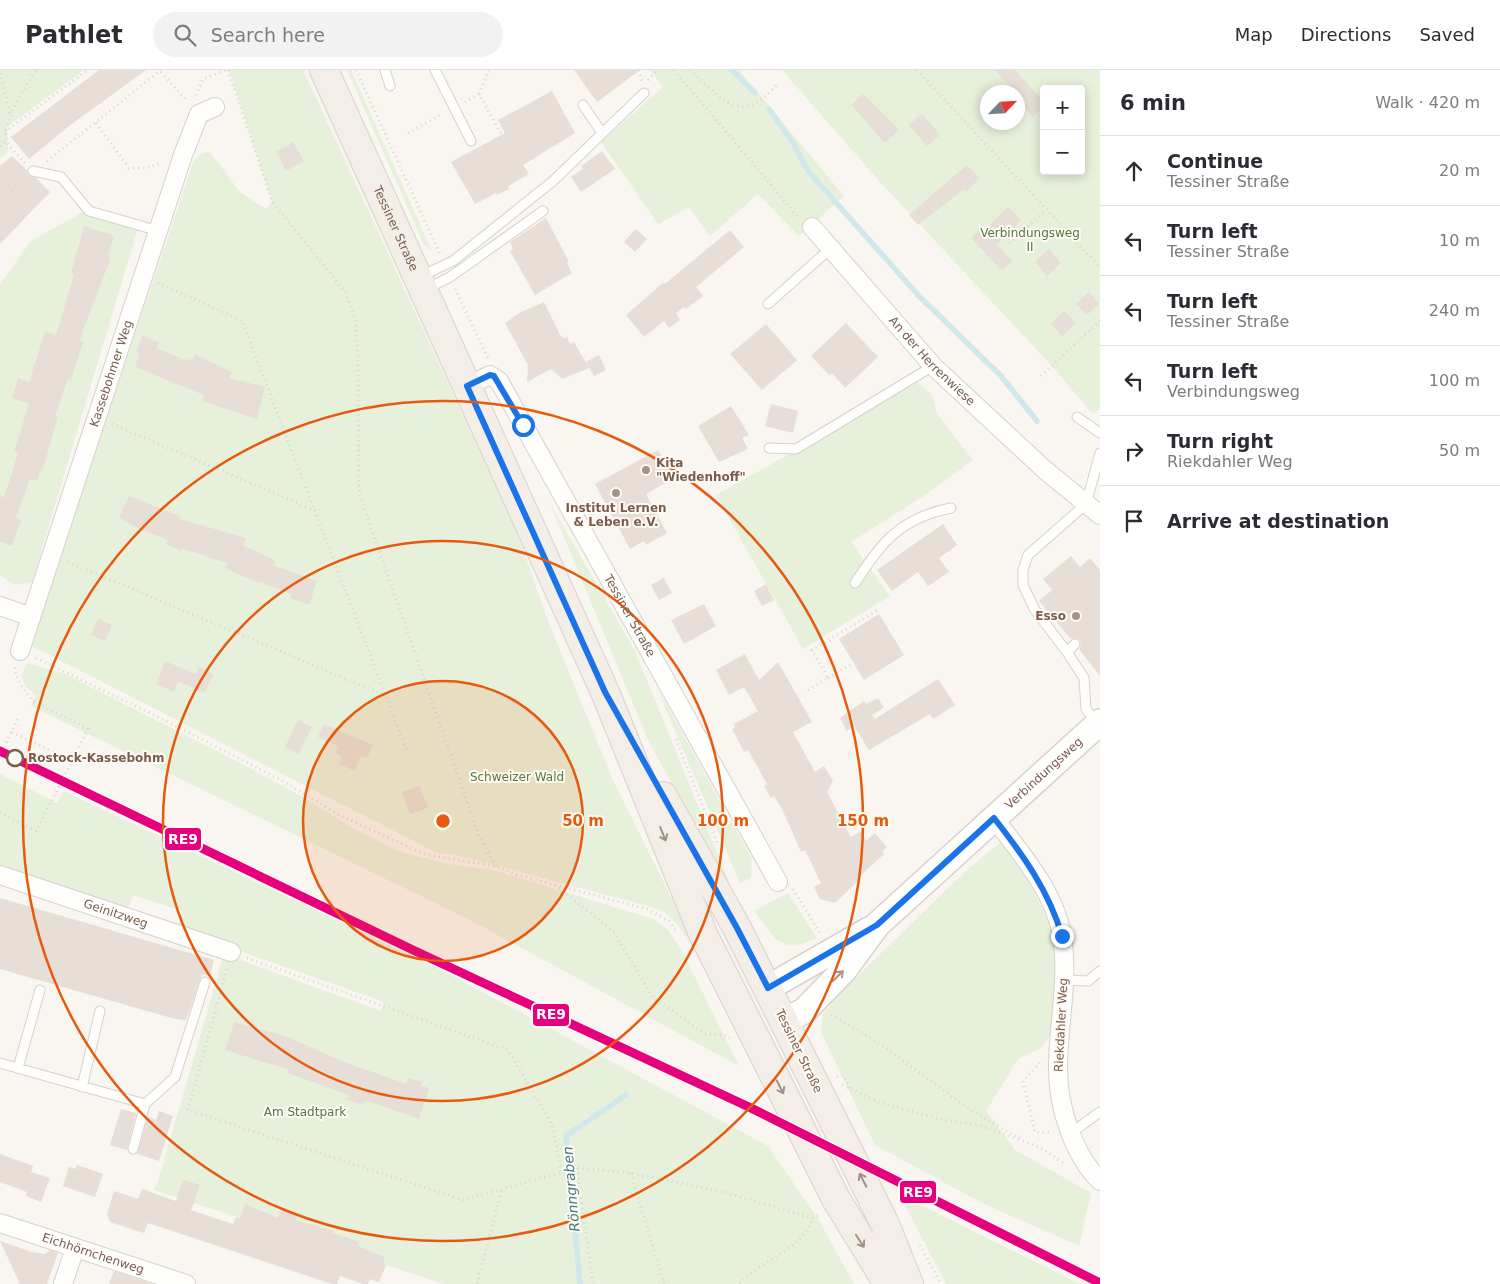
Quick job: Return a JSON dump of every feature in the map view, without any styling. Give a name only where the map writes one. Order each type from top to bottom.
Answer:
[{"type":"main road","name":"Tessiner Straße","points":[[324,70],[605,692],[704,934],[756,1039],[829,1206],[888,1284]]},
{"type":"main road","name":"Tessiner Straße","points":[[605,692],[733,920],[768,988],[885,1224],[909,1284]]},
{"type":"main road","name":"Verbindungsweg","points":[[784,1020],[804,1011],[844,970],[877,925],[1096,721]]},
{"type":"main road","name":"Verbindungsweg","points":[[768,988],[877,925]]},
{"type":"main road","points":[[738,1003],[768,988]]},
{"type":"main road","points":[[756,1039],[784,1020]]},
{"type":"street","points":[[199,114],[215,107]]},
{"type":"street","name":"Kassebohmer Weg","points":[[20,651],[183,155],[199,114]]},
{"type":"street","name":"An der Herrenwiese","points":[[812,227],[933,366],[1062,485],[1086,504]]},
{"type":"street","points":[[467,386],[490,375],[499,381]]},
{"type":"street","name":"Tessiner Straße","points":[[499,381],[778,882]]},
{"type":"street","points":[[1086,504],[1100,515]]},
{"type":"street","points":[[0,606],[32,617]]},
{"type":"street","name":"Riekdahler Weg","points":[[994,818],[1030,866],[1056,914],[1062,936],[1065,980],[1058,1070],[1060,1088],[1071,1133],[1097,1178]]},
{"type":"street","name":"Geinitzweg","points":[[0,875],[231,952]]},
{"type":"street","name":"Eichhörnchenweg","points":[[0,1223],[186,1284]]},
{"type":"street","points":[[64,1284],[75,1248]]},
{"type":"lane","points":[[385,70],[390,86]]},
{"type":"lane","points":[[435,70],[471,141]]},
{"type":"lane","points":[[421,284],[553,181],[644,90]]},
{"type":"lane","points":[[582,104],[602,133]]},
{"type":"lane","points":[[33,172],[62,177],[89,211],[159,231]]},
{"type":"lane","points":[[421,284],[450,278],[542,211]]},
{"type":"lane","points":[[768,304],[831,248]]},
{"type":"lane","points":[[769,448],[796,449],[933,366]]},
{"type":"lane","points":[[1077,417],[1100,433]]},
{"type":"lane","points":[[1096,721],[1085,682],[1067,652],[1035,610],[1023,585],[1023,570],[1028,555],[1086,504],[1100,453]]},
{"type":"lane","points":[[855,583],[876,552],[894,532],[928,513],[951,508]]},
{"type":"lane","points":[[1067,652],[1075,644]]},
{"type":"lane","points":[[1065,980],[1088,981],[1100,971]]},
{"type":"lane","points":[[133,1149],[145,1104],[175,1077],[205,982]]},
{"type":"lane","points":[[18,1068],[40,990]]},
{"type":"lane","points":[[82,1087],[100,1011]]},
{"type":"lane","points":[[0,1063],[145,1104]]},
{"type":"lane","points":[[1071,1133],[1100,1112]]},
{"type":"path","points":[[33,172],[6,141],[4,132],[10,113],[36,70]]},
{"type":"path","points":[[4,132],[88,70]]},
{"type":"path","points":[[228,70],[272,201],[345,292],[355,317],[358,356],[358,493],[479,836],[496,866]]},
{"type":"path","points":[[356,70],[445,265]]},
{"type":"path","points":[[479,94],[489,70]]},
{"type":"path","points":[[644,90],[658,70]]},
{"type":"path","points":[[674,70],[799,218],[812,227]]},
{"type":"path","points":[[690,70],[732,105],[744,107],[756,103],[779,83]]},
{"type":"path","points":[[917,70],[1100,267]]},
{"type":"path","points":[[0,201],[33,172],[161,71],[199,114]]},
{"type":"path","points":[[0,73],[10,113]]},
{"type":"path","points":[[96,123],[130,168],[145,168],[183,155]]},
{"type":"path","points":[[0,142],[6,141]]},
{"type":"path","points":[[0,146],[6,141]]},
{"type":"path","points":[[1009,243],[1046,211]]},
{"type":"path","points":[[143,276],[242,321],[316,512],[383,694],[408,754]]},
{"type":"path","points":[[450,278],[499,381]]},
{"type":"path","points":[[1041,376],[1100,321]]},
{"type":"path","points":[[96,417],[316,512]]},
{"type":"path","points":[[52,555],[383,694]]},
{"type":"path","points":[[828,678],[812,650],[878,610]]},
{"type":"path","points":[[0,812],[36,831],[88,729],[33,701],[14,670],[20,651],[160,718],[281,780],[341,816],[427,855],[496,866],[517,875],[558,887],[647,909],[669,921],[680,936]]},
{"type":"path","points":[[808,690],[854,663]]},
{"type":"path","points":[[4,747],[19,717]]},
{"type":"path","points":[[12,732],[72,761]]},
{"type":"path","points":[[676,738],[720,847]]},
{"type":"path","points":[[558,887],[614,932],[653,998],[706,1034],[723,1035]]},
{"type":"path","points":[[806,910],[821,934]]},
{"type":"path","points":[[561,1171],[552,1124],[508,1050],[231,952],[188,1110],[463,1200],[577,1168],[631,1173],[723,1192],[814,1218]]},
{"type":"path","points":[[830,1014],[899,1058],[988,1122],[1039,1147],[1083,1177],[1097,1178]]},
{"type":"path","points":[[1060,1043],[1023,1081],[1035,1132],[1071,1133]]},
{"type":"path","points":[[836,1078],[843,1075],[850,1089],[881,1103],[939,1118],[983,1126],[1039,1147]]},
{"type":"path","points":[[577,1168],[593,1284]]},
{"type":"path","points":[[631,1173],[664,1284]]},
{"type":"path","points":[[477,1284],[502,1188]]},
{"type":"path","points":[[740,1284],[748,1274],[794,1246],[809,1229],[814,1218],[829,1206]]},
{"type":"path","points":[[916,1238],[941,1284]]},
{"type":"green space","points":[[0,70],[84,70],[7,127],[8,152],[0,159]]},
{"type":"green space","name":"Schweizer Wald","points":[[229,70],[303,70],[516,530],[550,626],[613,780],[695,946],[692,947],[672,919],[655,908],[453,854],[439,854],[30,645],[194,160],[203,153],[210,152],[240,192],[266,209],[272,201]]},
{"type":"green space","points":[[347,70],[351,70],[432,251],[424,245]]},
{"type":"green space","points":[[650,70],[739,70],[844,196],[799,236],[758,194],[710,236],[689,207],[658,224],[601,142],[663,87]]},
{"type":"green space","name":"Verbindungsweg II","points":[[782,70],[1100,70],[1100,408],[1093,414],[1051,365],[881,183]]},
{"type":"green space","points":[[83,212],[138,228],[32,582],[15,585],[0,575],[0,284],[31,241]]},
{"type":"green space","points":[[918,382],[933,396],[937,414],[973,460],[927,494],[851,542],[890,596],[803,649],[716,495]]},
{"type":"green space","points":[[550,503],[635,651],[736,899],[747,918],[745,918],[648,740]]},
{"type":"green space","points":[[27,663],[65,674],[229,757],[303,797],[351,827],[401,852],[448,864],[493,870],[653,919],[668,930],[681,949],[739,1066],[470,920],[31,706],[36,695],[26,687],[21,676]]},
{"type":"green space","points":[[656,686],[752,859],[751,878],[740,883]]},
{"type":"green space","name":"Am Stadtpark","points":[[0,774],[57,803],[64,791],[442,970],[768,1146],[820,1222],[854,1284],[444,1284],[154,1190],[224,954],[381,1011],[384,1002],[177,929],[182,911],[133,895],[126,914],[0,871]]},
{"type":"green space","points":[[1002,841],[1028,880],[1052,929],[1058,959],[1051,1034],[1041,1048],[1018,1059],[986,1111],[1015,1150],[1091,1193],[1079,1246],[982,1203],[875,1145],[821,1032],[823,1014],[839,994],[969,868]]},
{"type":"green space","points":[[788,893],[817,938],[805,943],[786,944],[773,936],[754,911]]},
{"type":"green space","points":[[899,1194],[1080,1284],[946,1284]]},
{"type":"building","points":[[99,70],[146,70],[69,126],[29,159],[11,137]]},
{"type":"building","points":[[574,70],[640,70],[597,102]]},
{"type":"building","points":[[995,70],[1015,70],[1040,98],[1040,111],[1033,117],[1025,107],[1025,85],[1009,85]]},
{"type":"building","points":[[552,91],[575,133],[523,165],[529,174],[508,186],[509,189],[497,195],[496,193],[475,204],[451,162],[505,133],[498,120]]},
{"type":"building","points":[[863,94],[899,130],[885,143],[851,105]]},
{"type":"building","points":[[922,114],[940,135],[927,146],[909,125]]},
{"type":"building","points":[[293,142],[304,161],[286,171],[276,152]]},
{"type":"building","points":[[602,151],[615,169],[581,192],[571,177],[583,169],[581,166]]},
{"type":"building","points":[[12,156],[27,170],[28,175],[36,178],[50,192],[0,244],[0,166]]},
{"type":"building","points":[[967,165],[980,178],[966,191],[964,189],[918,225],[909,215]]},
{"type":"building","points":[[1008,207],[1021,220],[997,245],[1013,261],[1002,271],[971,238],[981,228],[984,231]]},
{"type":"building","points":[[546,218],[569,262],[567,263],[572,273],[535,295],[510,251],[513,249],[510,242]]},
{"type":"building","points":[[84,226],[114,236],[108,256],[110,260],[83,330],[80,341],[83,342],[71,380],[68,379],[55,416],[58,417],[42,472],[40,471],[37,481],[30,479],[16,518],[21,520],[12,546],[0,541],[0,495],[4,498],[18,453],[14,452],[29,404],[12,398],[18,378],[29,382],[45,332],[56,335],[74,275],[71,274]]},
{"type":"building","points":[[636,229],[647,239],[635,252],[624,242]]},
{"type":"building","points":[[730,230],[744,247],[696,287],[703,296],[686,309],[684,307],[676,313],[680,320],[669,328],[664,321],[644,337],[626,315],[664,282],[665,284]]},
{"type":"building","points":[[1049,249],[1061,263],[1047,276],[1035,262]]},
{"type":"building","points":[[1089,292],[1099,304],[1087,315],[1076,304]]},
{"type":"building","points":[[544,302],[560,335],[564,338],[567,337],[570,344],[574,342],[589,368],[562,379],[551,369],[527,382],[528,365],[505,323],[521,312]]},
{"type":"building","points":[[1064,311],[1076,323],[1062,336],[1051,324]]},
{"type":"building","points":[[846,323],[878,357],[845,388],[832,373],[830,376],[811,356]]},
{"type":"building","points":[[766,324],[797,360],[762,390],[730,354]]},
{"type":"building","points":[[142,336],[159,342],[157,348],[185,360],[186,358],[192,361],[195,354],[231,372],[229,378],[265,387],[257,419],[202,401],[204,395],[135,367],[140,353],[136,352]]},
{"type":"building","points":[[599,355],[606,370],[594,376],[586,362]]},
{"type":"building","points":[[771,404],[798,411],[793,433],[765,426]]},
{"type":"building","points":[[731,406],[749,435],[742,438],[748,449],[719,462],[698,426]]},
{"type":"building","points":[[658,450],[666,464],[674,462],[680,475],[646,494],[667,533],[646,545],[644,541],[630,549],[595,484]]},
{"type":"building","points":[[129,496],[181,517],[180,519],[246,538],[244,546],[275,560],[273,565],[317,581],[309,605],[290,598],[291,594],[258,583],[225,568],[227,563],[182,548],[181,551],[166,544],[168,540],[139,529],[119,517]]},
{"type":"building","points":[[943,524],[957,545],[939,558],[949,572],[928,586],[918,572],[892,591],[877,570]]},
{"type":"building","name":"Esso","points":[[1071,556],[1080,567],[1090,558],[1100,570],[1100,676],[1079,649],[1081,645],[1080,640],[1076,638],[1071,639],[1039,601],[1052,590],[1043,579]]},
{"type":"building","points":[[664,578],[672,593],[659,600],[651,585]]},
{"type":"building","points":[[766,584],[774,600],[762,606],[754,591]]},
{"type":"building","points":[[704,604],[716,626],[684,644],[671,620]]},
{"type":"building","points":[[879,614],[904,655],[864,680],[839,639]]},
{"type":"building","points":[[98,619],[112,625],[105,641],[91,635]]},
{"type":"building","points":[[745,654],[759,680],[778,662],[812,722],[793,732],[815,772],[824,766],[833,781],[827,792],[851,837],[861,831],[866,841],[875,833],[887,847],[882,852],[884,854],[835,903],[820,899],[814,887],[821,883],[805,850],[801,852],[782,809],[774,796],[771,798],[764,786],[767,784],[748,750],[744,752],[732,729],[735,728],[734,724],[758,711],[744,687],[729,695],[716,670]]},
{"type":"building","points":[[165,661],[196,674],[199,667],[214,674],[204,693],[178,681],[174,692],[156,684]]},
{"type":"building","points":[[938,679],[955,705],[933,719],[930,714],[869,750],[854,726],[847,731],[840,718],[864,701],[866,704],[878,698],[884,708],[872,715],[875,719]]},
{"type":"building","points":[[298,720],[312,727],[299,754],[285,747]]},
{"type":"building","points":[[324,724],[373,745],[367,758],[361,756],[355,771],[339,764],[342,757],[335,753],[338,746],[318,737]]},
{"type":"building","points":[[420,786],[428,808],[410,814],[402,792]]},
{"type":"building","points":[[0,898],[214,960],[210,976],[202,974],[186,1020],[175,1019],[0,969]]},
{"type":"building","points":[[234,1022],[288,1037],[344,1062],[406,1084],[408,1078],[423,1082],[421,1086],[429,1088],[419,1119],[365,1100],[364,1104],[347,1100],[349,1095],[288,1073],[289,1070],[225,1050]]},
{"type":"building","points":[[121,1109],[136,1113],[127,1150],[110,1145]]},
{"type":"building","points":[[159,1111],[173,1116],[159,1161],[137,1154],[148,1117],[156,1120]]},
{"type":"building","points":[[0,1154],[33,1166],[31,1172],[50,1178],[41,1202],[26,1196],[27,1192],[0,1182]]},
{"type":"building","points":[[77,1165],[103,1174],[95,1197],[63,1186],[69,1167],[76,1169]]},
{"type":"building","points":[[183,1180],[200,1185],[191,1210],[233,1224],[236,1217],[240,1218],[245,1204],[278,1218],[281,1210],[297,1216],[295,1220],[334,1231],[333,1233],[359,1242],[358,1246],[385,1257],[383,1264],[386,1265],[379,1282],[370,1279],[368,1284],[363,1284],[340,1276],[337,1284],[332,1284],[148,1223],[144,1233],[110,1222],[107,1214],[114,1191],[138,1199],[142,1189],[176,1201]]},
{"type":"building","points":[[0,1241],[32,1252],[45,1254],[50,1250],[58,1253],[47,1284],[20,1284]]},
{"type":"building","points":[[114,1271],[152,1284],[109,1284]]},
{"type":"waterway","points":[[732,70],[755,93]]},
{"type":"waterway","points":[[769,109],[793,143],[808,171],[918,295],[1001,376],[1037,421]]},
{"type":"waterway","name":"Rönngraben","points":[[580,1284],[566,1136],[626,1095]]},
{"type":"transit line","name":"RE9","points":[[0,751],[413,950],[751,1108],[1100,1283]]},
{"type":"place","name":"Kita \"Wiedenhoff\"","points":[[646,470]]},
{"type":"place","name":"Institut Lernen & Leben e.V.","points":[[616,493]]},
{"type":"place","name":"Esso","points":[[1076,616]]},
{"type":"place","name":"Rostock-Kassebohm","points":[[15,758]]},
{"type":"route","points":[[523,425],[499,381],[494,376],[490,375],[467,386],[605,692],[737,928],[768,988],[877,925],[994,818],[1030,866],[1056,914],[1062,936]]}]
